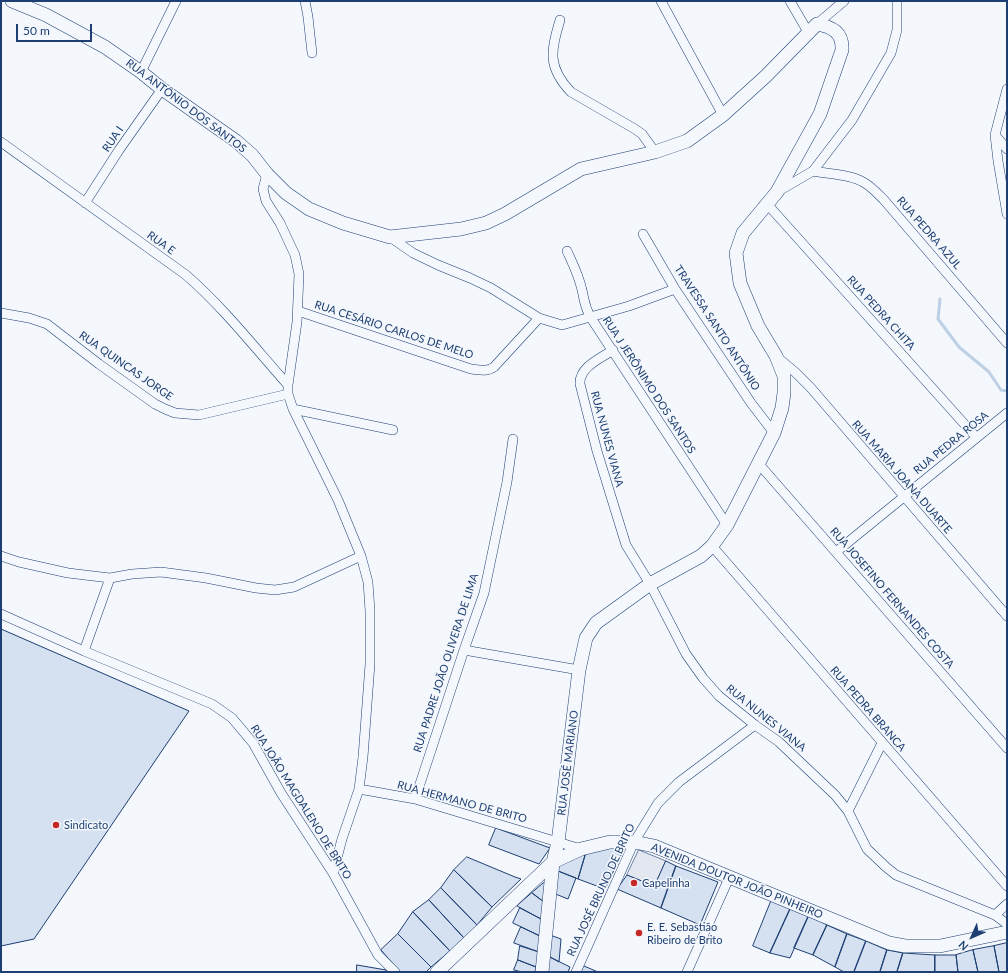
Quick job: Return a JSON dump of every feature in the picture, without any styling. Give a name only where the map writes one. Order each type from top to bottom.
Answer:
[{"type":"street","name":"RUA ANTÔNIO DOS SANTOS","points":[[12,1],[46,15],[105,47],[141,72],[236,141],[252,155],[267,174],[286,193],[309,209],[343,223],[390,237],[461,229],[486,223],[512,211],[581,169],[655,152],[687,141],[722,115],[766,76],[812,28]]},
{"type":"street","points":[[141,72],[176,1]]},
{"type":"street","points":[[305,1],[312,53]]},
{"type":"street","points":[[661,1],[722,115]]},
{"type":"street","points":[[790,1],[812,28]]},
{"type":"street","points":[[812,28],[844,1]]},
{"type":"street","points":[[777,192],[813,171],[852,120],[891,53],[897,30],[897,1]]},
{"type":"street","points":[[560,20],[553,44],[552,57],[555,70],[562,82],[571,92],[639,132],[655,152]]},
{"type":"street","points":[[650,584],[701,556],[712,546],[727,525],[774,433],[782,408],[784,376],[776,356],[758,326],[740,283],[736,253],[743,233],[768,205],[777,192],[820,114],[842,50],[842,44],[838,34],[830,27],[812,28]]},
{"type":"street","name":"RUA I","points":[[85,203],[119,150],[162,88]]},
{"type":"street","points":[[1007,89],[995,135],[1007,214]]},
{"type":"street","points":[[995,135],[1007,148]]},
{"type":"street","name":"RUA E","points":[[1,142],[186,275],[213,299],[288,389]]},
{"type":"street","name":"RUA PEDRA AZUL","points":[[813,171],[850,177],[869,186],[884,200],[1007,343]]},
{"type":"street","points":[[267,174],[263,189],[266,201],[280,223],[295,255],[298,266],[298,312],[288,389],[293,409],[338,500],[361,556],[368,589],[370,611],[370,664],[363,757],[359,789],[342,839],[333,873]]},
{"type":"street","name":"RUA PEDRA CHITA","points":[[768,205],[976,437]]},
{"type":"street","name":"TRAVESSA SANTO ANTÔNIO","points":[[643,234],[675,289],[751,403],[774,433]]},
{"type":"street","points":[[390,237],[413,253],[484,285],[539,318],[562,325],[629,306],[675,289]]},
{"type":"street","name":"RUA J JERÔNIMO DOS SANTOS","points":[[567,251],[583,291],[585,308],[727,525]]},
{"type":"street","name":"RUA CESÁRIO CARLOS DE MELO","points":[[298,312],[471,369],[483,370],[489,370],[494,367],[539,318]]},
{"type":"street","name":"RUA QUINCAS JORGE","points":[[1,313],[29,318],[46,324],[149,399],[165,409],[175,413],[199,415],[288,389]]},
{"type":"street","name":"RUA NUNES VIANA","points":[[613,350],[588,366],[582,373],[580,384],[597,451],[626,545],[650,584],[686,654],[703,678],[719,696],[779,742],[835,795],[848,811],[867,849],[886,867],[896,875],[995,915],[1007,924]]},
{"type":"street","name":"RUA MARIA JOANA DUARTE","points":[[776,356],[795,372],[810,388],[1007,616]]},
{"type":"street","points":[[293,409],[392,430]]},
{"type":"street","name":"RUA PEDRA ROSA","points":[[836,552],[1007,413]]},
{"type":"street","name":"RUA PADRE JOÃO OLIVERA DE LIMA","points":[[415,799],[484,593],[507,482],[513,439]]},
{"type":"street","name":"RUA JOSEFINO FERNANDES COSTA","points":[[758,463],[1007,748]]},
{"type":"street","name":"RUA PEDRA BRANCA","points":[[712,546],[1007,886]]},
{"type":"street","points":[[1,556],[19,562],[68,573],[110,578],[132,574],[162,572],[275,590],[294,587],[361,556]]},
{"type":"street","points":[[84,651],[110,578]]},
{"type":"street","name":"RUA JOSÉ MARIANO","points":[[542,972],[553,862],[558,842],[579,670],[586,638],[596,624],[650,584]]},
{"type":"street","name":"RUA JOÃO MAGDALENO DE BRITO","points":[[1,614],[84,651],[212,704],[232,718],[253,743],[281,793],[333,873],[378,955],[395,972]]},
{"type":"street","points":[[464,650],[579,670]]},
{"type":"street","name":"RUA JOSÉ BRUNO DE BRITO","points":[[576,972],[634,842],[658,803],[666,793],[679,782],[755,725]]},
{"type":"street","points":[[848,811],[882,743]]},
{"type":"street","name":"RUA HERMANO DE BRITO","points":[[359,789],[415,799],[582,848]]},
{"type":"street","name":"AVENIDA DOUTOR JOÃO PINHEIRO","points":[[437,972],[553,862],[582,848],[610,842],[634,842],[654,846],[889,943],[905,946],[940,946],[1007,932]]},
{"type":"street","points":[[686,972],[729,878]]},
{"type":"street","points":[[995,915],[1007,904]]},
{"type":"shaded area","points":[[639,850],[666,861],[654,886],[627,875]]},
{"type":"building","name":"Sindicato","points":[[1,629],[189,711],[34,939],[1,946]]},
{"type":"building","points":[[496,828],[550,848],[539,864],[489,845]]},
{"type":"building","points":[[625,847],[605,889],[578,879],[586,852],[600,848]]},
{"type":"building","points":[[586,852],[578,879],[558,871],[559,862]]},
{"type":"building","points":[[467,857],[521,879],[492,907],[454,870]]},
{"type":"building","name":"Capelinha","points":[[666,861],[676,866],[661,908],[617,889],[627,875],[654,886]]},
{"type":"building","points":[[676,866],[718,882],[700,925],[661,908]]},
{"type":"building","points":[[454,870],[492,907],[477,925],[441,888]]},
{"type":"building","points":[[558,871],[576,878],[568,899],[553,893]]},
{"type":"building","points":[[547,880],[544,902],[532,893]]},
{"type":"building","points":[[441,888],[477,925],[464,938],[429,900]]},
{"type":"building","points":[[532,893],[544,902],[541,919],[517,906]]},
{"type":"building","points":[[772,899],[791,907],[770,953],[753,946]]},
{"type":"building","points":[[429,900],[464,938],[450,951],[413,912]]},
{"type":"building","points":[[791,907],[809,915],[790,958],[770,953]]},
{"type":"building","points":[[520,908],[541,919],[540,936],[513,923]]},
{"type":"building","points":[[413,912],[450,951],[431,967],[398,934]]},
{"type":"building","points":[[809,915],[827,925],[813,955],[794,948]]},
{"type":"building","points":[[827,925],[847,934],[835,967],[813,955]]},
{"type":"building","points":[[521,927],[540,936],[539,952],[514,943]]},
{"type":"building","points":[[398,934],[431,967],[426,972],[400,972],[381,950]]},
{"type":"building","points":[[847,934],[866,941],[854,972],[844,972],[835,967]]},
{"type":"building","points":[[550,935],[561,939],[559,962],[548,956]]},
{"type":"building","points":[[866,941],[887,950],[880,972],[854,972]]},
{"type":"building","points":[[1007,943],[1007,972],[999,972],[994,946]]},
{"type":"building","points":[[520,946],[539,952],[536,967],[518,960]]},
{"type":"building","points":[[994,946],[999,972],[978,972],[973,950]]},
{"type":"building","points":[[887,950],[903,953],[897,972],[880,972]]},
{"type":"building","points":[[973,950],[978,972],[958,972],[956,955]]},
{"type":"building","points":[[903,953],[935,955],[935,972],[897,972]]},
{"type":"building","points":[[935,955],[956,955],[958,972],[935,972]]},
{"type":"building","points":[[548,956],[570,967],[568,972],[546,972]]},
{"type":"building","points":[[518,960],[536,967],[535,972],[522,972],[514,970]]},
{"type":"building","points":[[357,965],[386,970],[387,972],[357,972]]},
{"type":"building","points":[[584,966],[598,972],[581,972]]},
{"type":"waterway","points":[[940,299],[938,319],[959,347],[989,372],[1001,390],[1007,391]]},
{"type":"place","name":"Sindicato","points":[[56,825]]},
{"type":"place","name":"Capelinha","points":[[634,883]]},
{"type":"place","name":"E. E. Sebastião Ribeiro de Brito","points":[[639,933]]}]
